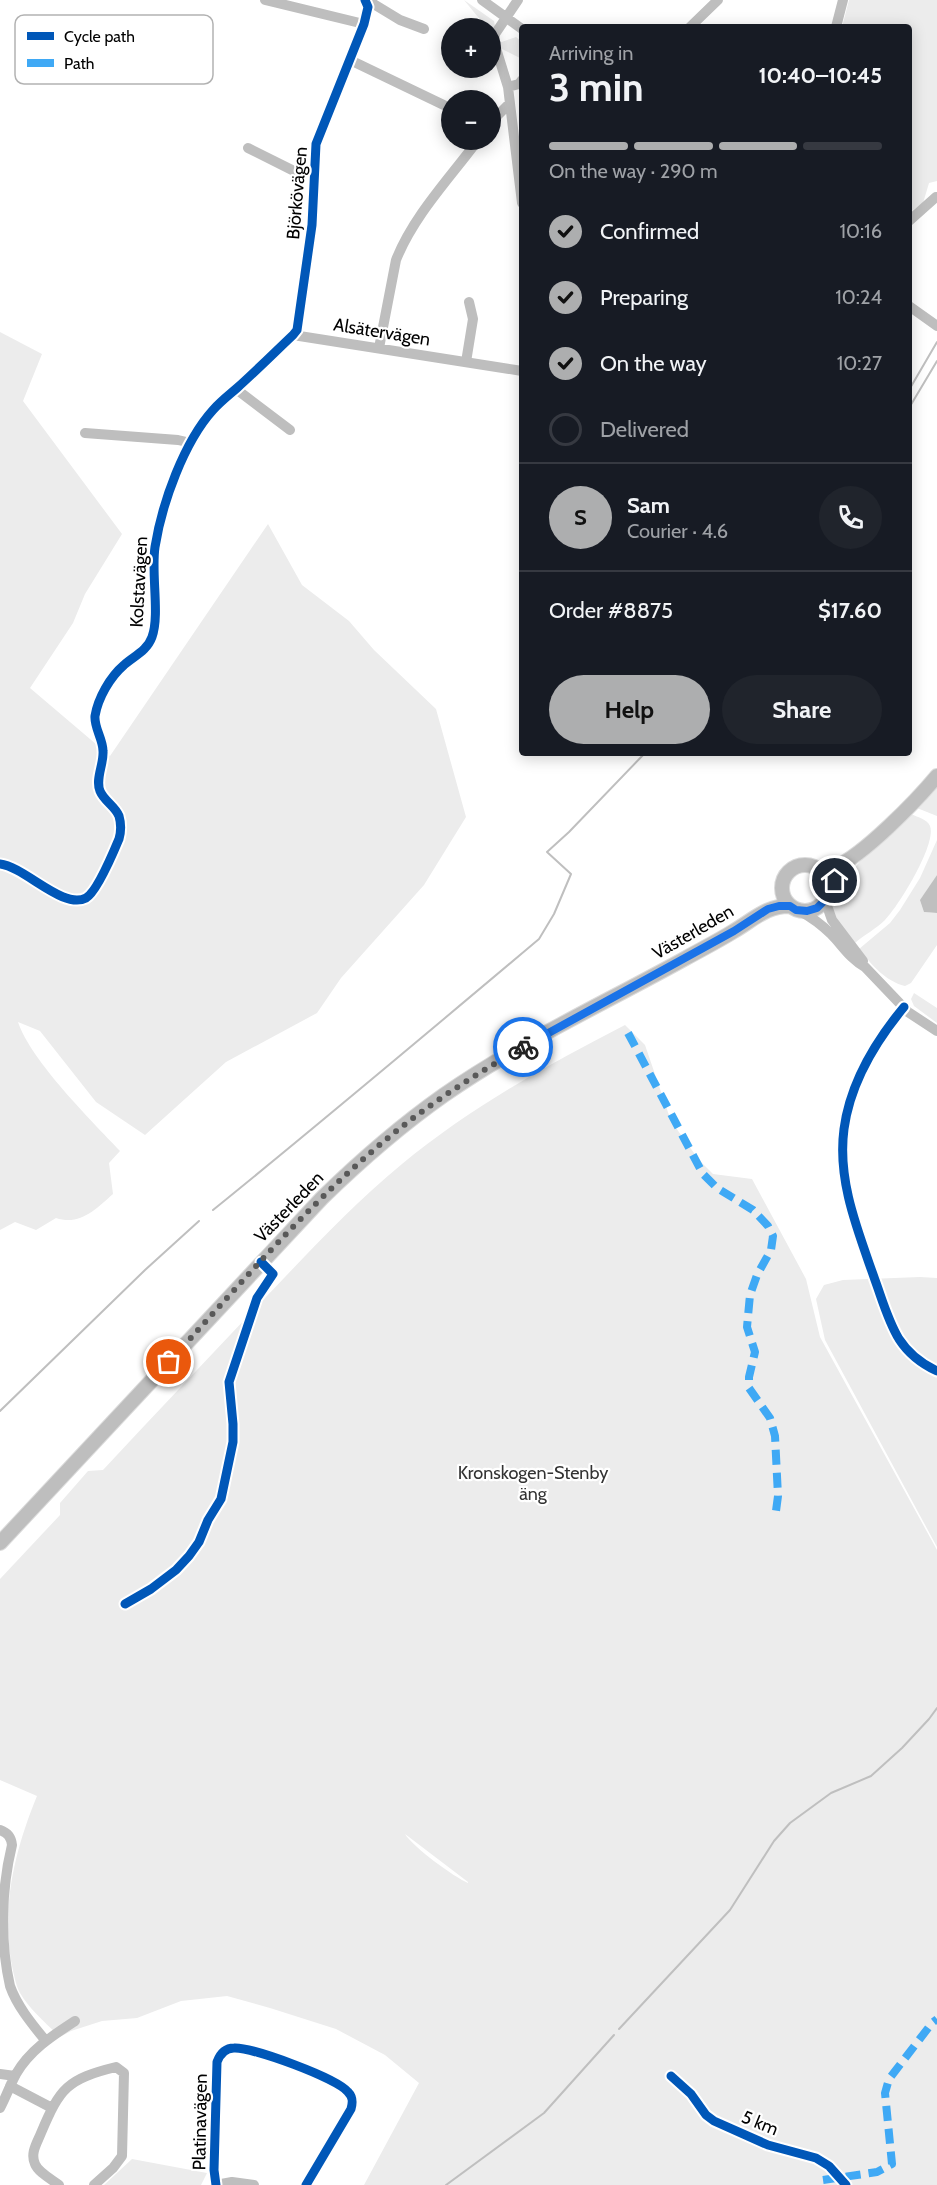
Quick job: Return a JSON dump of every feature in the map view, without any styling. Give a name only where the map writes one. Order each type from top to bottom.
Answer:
[{"type":"main road","points":[[858,853],[832,868],[816,868],[806,865],[795,868],[787,874],[782,885],[784,896],[795,908],[814,909],[858,853],[900,815],[937,776]]},
{"type":"main road","points":[[816,868],[825,876],[826,896]]},
{"type":"main road","name":"Västerleden","points":[[757,915],[782,885]]},
{"type":"main road","name":"Västerleden","points":[[0,1543],[261,1262],[357,1164],[398,1130],[446,1094],[501,1059],[734,931],[757,915],[774,907],[795,908]]},
{"type":"street","points":[[265,0],[364,24]]},
{"type":"street","points":[[366,0],[400,20],[424,29]]},
{"type":"street","name":"Björkövägen","points":[[293,335],[297,330],[312,225],[316,144],[364,24],[368,7],[366,0]]},
{"type":"street","points":[[482,0],[519,27]]},
{"type":"street","points":[[518,0],[495,34],[494,42],[508,87],[519,178]]},
{"type":"street","points":[[693,24],[718,0]]},
{"type":"street","points":[[837,24],[843,0]]},
{"type":"street","points":[[350,60],[441,104]]},
{"type":"street","points":[[508,87],[519,84]]},
{"type":"street","points":[[501,112],[510,103]]},
{"type":"street","points":[[248,148],[298,173],[314,168]]},
{"type":"street","points":[[379,348],[396,260],[402,245],[427,207],[470,150]]},
{"type":"street","points":[[912,218],[936,197]]},
{"type":"street","points":[[466,362],[473,319],[469,302]]},
{"type":"street","points":[[912,308],[937,326]]},
{"type":"street","name":"Alsätervägen","points":[[293,335],[519,371]]},
{"type":"street","name":"Kolstavägen","points":[[0,864],[18,869],[56,893],[71,899],[86,898],[92,893],[112,856],[120,833],[118,813],[100,792],[103,749],[95,723],[96,713],[100,700],[114,676],[124,664],[144,650],[153,636],[155,546],[171,489],[191,443],[212,411],[293,335]]},
{"type":"street","points":[[236,389],[290,429]]},
{"type":"street","points":[[85,433],[191,443]]},
{"type":"street","points":[[826,896],[832,920],[862,958],[865,967]]},
{"type":"street","points":[[795,908],[815,920],[904,1007],[937,1031]]},
{"type":"street","points":[[904,1007],[871,1054],[852,1094],[844,1130],[844,1174],[863,1247],[892,1326],[906,1348],[917,1359],[937,1371]]},
{"type":"street","points":[[125,1604],[151,1588],[189,1556],[199,1542],[208,1520],[221,1499],[233,1442],[234,1424],[229,1382],[257,1298],[273,1274],[261,1262]]},
{"type":"street","points":[[0,1830],[9,1835],[12,1845],[0,1910],[5,1988],[45,2040]]},
{"type":"street","points":[[0,2108],[12,2081],[24,2062],[45,2040],[75,2021]]},
{"type":"street","name":"Platinavägen","points":[[254,2185],[238,2182],[216,2185],[214,2170],[217,2062],[225,2051],[233,2048],[256,2052],[310,2072],[345,2088],[351,2097],[351,2109],[306,2185]]},
{"type":"street","points":[[59,2185],[35,2166],[32,2155],[52,2108],[62,2091],[83,2076],[116,2067],[124,2073],[122,2156],[113,2169],[94,2185]]},
{"type":"street","points":[[0,2074],[52,2108]]},
{"type":"green space","points":[[464,0],[490,18],[479,18]]},
{"type":"green space","points":[[849,0],[937,0],[937,181],[929,183],[923,203],[912,211],[912,24],[843,24]]},
{"type":"green space","points":[[516,37],[519,40],[519,58],[501,48],[501,42]]},
{"type":"green space","points":[[0,332],[42,354],[23,401],[122,534],[85,594],[73,623],[30,688],[110,756],[268,524],[302,585],[349,621],[374,650],[436,709],[466,817],[424,885],[341,978],[317,1013],[226,1062],[145,1135],[96,1102],[40,1031],[18,1022],[35,1054],[48,1072],[120,1151],[109,1163],[113,1194],[87,1215],[73,1220],[56,1218],[36,1230],[15,1222],[0,1230]]},
{"type":"green space","points":[[937,787],[937,816],[917,808]]},
{"type":"green space","points":[[911,814],[924,820],[930,826],[931,835],[922,860],[891,913],[855,943],[834,916],[831,899],[861,860]]},
{"type":"green space","points":[[937,840],[937,875],[931,886],[924,912],[937,913],[937,945],[911,983],[905,986],[885,976],[859,949],[890,923],[900,910],[920,878]]},
{"type":"green space","points":[[914,993],[937,1008],[937,1023],[914,1006],[911,999]]},
{"type":"green space","name":"Kronskogen-Stenby äng","points":[[625,1025],[645,1045],[671,1121],[699,1160],[713,1174],[752,1179],[806,1279],[820,1337],[937,1550],[937,2185],[364,2185],[419,2083],[385,2055],[336,2029],[227,1996],[181,2001],[137,2018],[102,2021],[60,2037],[28,2005],[17,1985],[9,1949],[9,1904],[16,1860],[37,1796],[0,1780],[0,1579],[60,1515],[60,1503],[88,1471],[103,1470],[298,1263],[366,1196],[402,1164],[455,1124],[510,1088]],"holes":[[[405,1834],[468,1882],[453,1875],[434,1861]]]},
{"type":"green space","points":[[937,1278],[937,1547],[825,1340],[816,1299],[824,1285],[843,1280]]},
{"type":"green space","points":[[132,2159],[207,2173],[201,2185],[104,2185]]},
{"type":"shaded area","points":[[937,875],[937,913],[924,912],[920,900]]},
{"type":"waterway","points":[[912,385],[937,342]]},
{"type":"waterway","points":[[912,403],[937,361]]},
{"type":"waterway","points":[[213,1210],[539,939],[554,914],[571,874],[547,852],[642,756]]},
{"type":"waterway","points":[[0,1411],[145,1270],[199,1221]]},
{"type":"waterway","points":[[619,2029],[730,1910],[774,1841],[790,1823],[831,1793],[871,1776],[902,1748],[937,1708]]},
{"type":"waterway","points":[[446,2185],[544,2113],[614,2035]]},
{"type":"marked path","points":[[628,1033],[703,1174],[717,1188],[753,1210],[768,1226],[773,1236],[771,1250],[757,1275],[750,1295],[747,1327],[755,1352],[749,1377],[749,1388],[770,1418],[775,1436],[778,1496],[776,1511]]},
{"type":"marked path","points":[[823,2180],[877,2172],[892,2164],[885,2093],[889,2079],[937,2019]]},
{"type":"cycle path","points":[[0,864],[21,872],[55,893],[77,900],[86,898],[95,888],[117,845],[120,830],[119,816],[102,795],[99,786],[103,751],[95,720],[97,709],[109,682],[124,665],[144,650],[152,637],[155,617],[154,558],[158,530],[169,493],[184,456],[202,423],[216,407],[297,330],[312,225],[316,144],[364,24],[368,7],[365,0]]},
{"type":"cycle path","points":[[904,1007],[883,1034],[865,1064],[852,1096],[844,1129],[844,1168],[850,1206],[892,1325],[899,1339],[911,1353],[937,1371]]},
{"type":"cycle path","points":[[125,1604],[151,1589],[176,1570],[189,1556],[199,1542],[208,1520],[221,1499],[233,1442],[229,1382],[257,1298],[273,1274],[261,1262]]},
{"type":"cycle path","points":[[216,2185],[214,2170],[217,2062],[223,2052],[234,2048],[258,2052],[294,2064],[341,2086],[351,2096],[351,2109],[306,2185]]},
{"type":"cycle path","name":"5 km","points":[[671,2076],[691,2094],[706,2115],[714,2121],[768,2145],[816,2158],[829,2166],[846,2185]]},
{"type":"way so far","points":[[169,1362],[322,1198],[362,1160],[446,1094],[523,1047]]},
{"type":"route","points":[[523,1047],[734,931],[768,909],[790,906],[796,910],[807,911],[817,908],[825,900],[835,881]]}]
